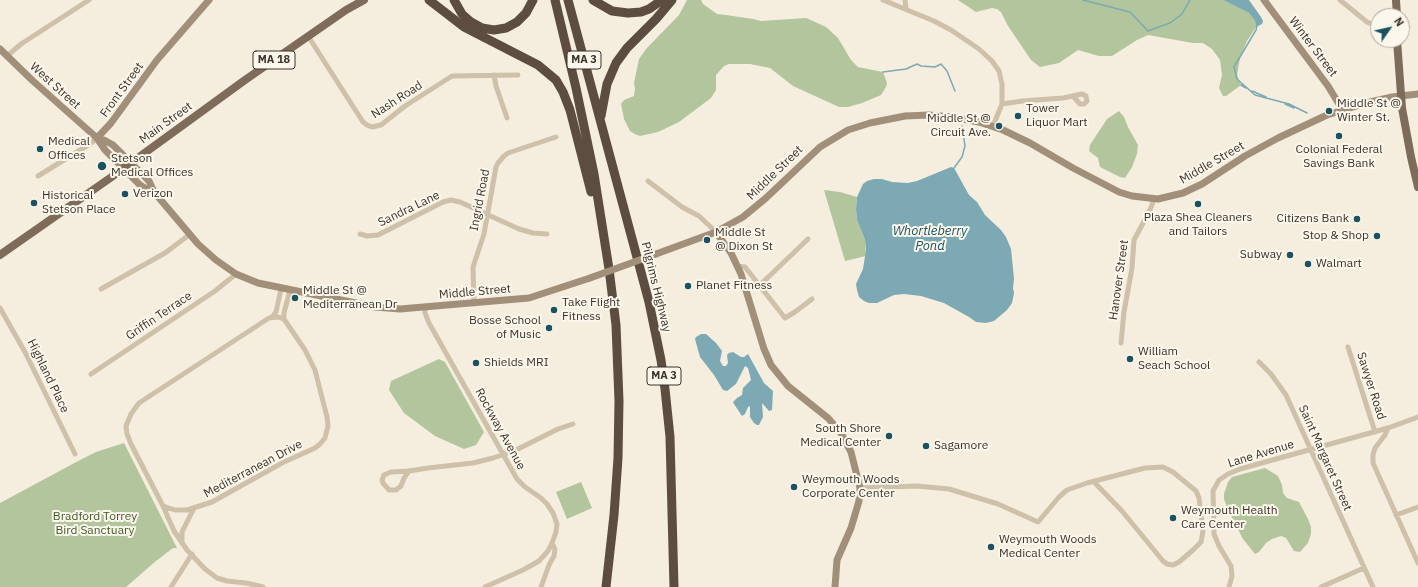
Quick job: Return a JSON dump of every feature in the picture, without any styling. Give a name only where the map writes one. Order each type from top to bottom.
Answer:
[{"type":"highway","points":[[429,0],[464,26],[546,70],[559,84],[567,100],[574,123],[608,259]]},
{"type":"highway","points":[[454,0],[459,10],[468,20],[482,28],[494,30],[506,28],[517,22],[526,13],[533,0]]},
{"type":"highway","name":"MA 3","points":[[555,0],[588,145],[608,259],[617,344],[619,430],[616,496],[606,587]]},
{"type":"highway","name":"Pilgrims Highway","points":[[568,0],[649,302],[662,365],[670,437],[674,587]]},
{"type":"highway","points":[[593,0],[612,11],[628,13],[641,12],[649,9],[662,0]]},
{"type":"highway","points":[[600,120],[607,84],[616,63],[626,48],[656,20],[672,0]]},
{"type":"main road","name":"Front Street","points":[[97,138],[111,123],[152,66],[209,0]]},
{"type":"main road","name":"Main Street","points":[[346,10],[355,0]]},
{"type":"main road","name":"Main Street","points":[[0,255],[308,36],[346,10],[364,0]]},
{"type":"main road","name":"Winter Street","points":[[1264,0],[1328,86],[1342,109]]},
{"type":"main road","points":[[1398,48],[1401,96],[1406,130],[1418,187]]},
{"type":"main road","name":"West Street","points":[[0,49],[33,81],[97,138]]},
{"type":"main road","name":"Middle Street","points":[[97,138],[110,143],[131,163],[149,181],[154,192],[189,235],[216,260],[236,274],[258,283],[375,307],[392,309],[474,304],[529,298],[590,278],[716,232],[743,217],[760,204],[820,147],[838,135],[859,126],[892,118],[929,115],[964,118],[993,126],[1030,143],[1119,192],[1132,196],[1154,199],[1183,193],[1202,184],[1245,156],[1278,138],[1305,124],[1342,109],[1380,99],[1418,94]]},
{"type":"main road","name":"Middle Street","points":[[97,138],[105,150],[143,188],[154,192]]},
{"type":"main road","points":[[716,232],[724,242],[737,266],[746,288],[764,349],[771,365],[788,386],[828,418],[841,433],[852,452],[860,488],[859,501],[856,515],[837,560],[834,587]]},
{"type":"street","points":[[882,0],[906,9],[951,30],[979,48],[997,66],[1001,77],[1002,104],[993,126]]},
{"type":"street","points":[[905,0],[906,9]]},
{"type":"street","points":[[1340,0],[1370,23]]},
{"type":"street","points":[[7,56],[21,44],[87,1]]},
{"type":"street","name":"Nash Road","points":[[308,36],[361,119],[365,124],[375,127],[381,125],[408,104],[452,76],[518,75]]},
{"type":"street","points":[[494,75],[495,83],[507,118]]},
{"type":"street","points":[[1002,104],[1074,96]]},
{"type":"street","name":"Ingrid Road","points":[[474,304],[473,267],[484,234],[496,167],[500,160],[508,153],[556,137]]},
{"type":"street","name":"Front Street","points":[[38,176],[97,138]]},
{"type":"street","points":[[648,181],[682,208],[699,216],[716,232]]},
{"type":"street","name":"Hanover Street","points":[[1121,343],[1124,312],[1132,268],[1134,240],[1154,199]]},
{"type":"street","name":"Sandra Lane","points":[[360,234],[367,236],[378,235],[448,200],[457,201],[519,229],[533,233],[547,234]]},
{"type":"street","points":[[102,290],[165,253],[189,235]]},
{"type":"street","points":[[760,285],[808,239]]},
{"type":"street","points":[[737,266],[746,267],[785,318],[812,299]]},
{"type":"street","name":"Griffin Terrace","points":[[91,374],[215,291],[236,274]]},
{"type":"street","points":[[263,587],[217,578],[205,569],[182,544],[174,532],[163,506],[131,444],[126,426],[130,414],[139,402],[272,317],[276,312],[281,288]]},
{"type":"street","points":[[272,317],[284,319],[284,313],[290,290]]},
{"type":"street","name":"Rockway Avenue","points":[[425,307],[425,313],[429,323],[502,455],[520,484],[541,498],[550,508],[557,524],[552,543],[542,558],[528,568],[485,587]]},
{"type":"street","name":"Highland Place","points":[[0,308],[26,354],[75,454]]},
{"type":"street","name":"Mediterranean Drive","points":[[163,506],[175,510],[194,508],[212,502],[282,463],[315,448],[325,438],[328,426],[327,417],[315,370],[305,350],[284,319]]},
{"type":"street","name":"Sawyer Road","points":[[1348,347],[1375,432]]},
{"type":"street","name":"Saint Margaret Street","points":[[1260,362],[1279,384],[1286,396],[1373,587]]},
{"type":"street","name":"Lane Avenue","points":[[1229,587],[1232,576],[1231,566],[1219,546],[1214,534],[1213,491],[1217,483],[1223,477],[1235,471],[1417,419]]},
{"type":"street","points":[[409,471],[401,486],[396,490],[389,490],[383,483],[383,477],[388,473],[479,462],[502,455],[514,451],[558,429],[573,424]]},
{"type":"street","points":[[1388,428],[1385,435],[1375,448],[1372,459],[1374,467],[1396,514],[1416,552],[1418,563]]},
{"type":"street","points":[[860,488],[917,486],[948,489],[998,504],[1038,522],[1063,493],[1074,488],[1094,482],[1145,468],[1168,468],[1192,488],[1199,498],[1203,531],[1201,542],[1179,562],[1173,565],[1167,564],[1122,511],[1094,482]]},
{"type":"street","points":[[1396,514],[1418,507]]},
{"type":"street","points":[[182,544],[182,532],[194,508]]},
{"type":"street","points":[[541,587],[555,552],[552,543]]},
{"type":"street","points":[[171,587],[192,554]]},
{"type":"street","points":[[542,558],[549,565]]},
{"type":"street","points":[[1322,587],[1364,568]]},
{"type":"green space","points":[[687,0],[701,0],[703,4],[717,14],[761,21],[806,18],[813,21],[826,27],[838,38],[851,60],[858,67],[883,72],[887,83],[886,87],[881,95],[848,107],[839,107],[793,86],[770,68],[750,64],[729,64],[724,66],[716,75],[716,90],[711,98],[679,122],[658,132],[640,136],[635,134],[630,131],[624,119],[621,104],[624,100],[634,96],[634,83],[639,59],[646,49],[679,15]]},
{"type":"green space","points":[[958,0],[1223,0],[1249,13],[1255,21],[1256,27],[1247,41],[1240,58],[1237,75],[1241,85],[1226,96],[1223,96],[1219,88],[1222,75],[1220,60],[1212,49],[1203,43],[1193,43],[1148,35],[1137,40],[1112,56],[1099,56],[1078,50],[1059,63],[1040,67],[1031,60],[1008,26],[1001,12],[992,8],[976,12]]},
{"type":"green space","points":[[1119,111],[1124,117],[1138,145],[1137,154],[1132,167],[1125,178],[1100,167],[1098,158],[1089,151],[1090,145],[1107,119]]},
{"type":"green space","name":"Whortleberry Pond","points":[[824,190],[840,192],[857,197],[857,220],[865,240],[866,256],[845,261]]},
{"type":"green space","points":[[439,359],[445,362],[484,432],[476,445],[464,449],[435,436],[404,413],[389,390],[391,381]]},
{"type":"green space","name":"Bradford Torrey Bird Sanctuary","points":[[124,443],[177,548],[173,548],[156,561],[126,587],[0,587],[0,503],[96,452]]},
{"type":"green space","points":[[1265,468],[1278,476],[1282,485],[1283,493],[1287,498],[1299,502],[1308,519],[1311,527],[1311,534],[1308,543],[1300,552],[1294,551],[1286,538],[1281,536],[1266,543],[1259,552],[1255,554],[1243,539],[1228,510],[1224,499],[1224,494],[1228,482],[1232,477]]},
{"type":"green space","points":[[581,482],[592,508],[567,519],[556,492]]},
{"type":"water","points":[[1223,0],[1249,0],[1261,17],[1263,21],[1262,24],[1256,27],[1255,21],[1249,13]]},
{"type":"water","name":"Whortleberry Pond","points":[[951,167],[954,168],[969,195],[977,202],[985,215],[1001,230],[1011,249],[1014,279],[1012,303],[1007,310],[994,321],[986,323],[976,322],[944,303],[921,296],[904,294],[894,295],[877,303],[869,303],[859,297],[857,290],[856,284],[863,269],[866,250],[865,240],[857,220],[856,209],[857,197],[863,184],[874,179],[908,183],[917,181]]},
{"type":"water","points":[[701,334],[706,334],[722,351],[720,361],[723,366],[726,366],[728,363],[727,355],[729,353],[733,352],[741,357],[748,354],[764,383],[773,391],[772,410],[769,411],[762,403],[763,417],[759,425],[754,423],[750,417],[750,406],[742,416],[733,402],[742,395],[743,388],[751,380],[748,368],[745,366],[736,384],[727,391],[723,390],[700,357],[695,339]]},
{"type":"waterway","points":[[1083,0],[1130,12],[1148,31],[1170,23],[1182,14],[1190,0]]},
{"type":"waterway","points":[[1257,25],[1256,30],[1234,67],[1237,79],[1255,95],[1289,104],[1307,113]]},
{"type":"waterway","points":[[883,72],[906,69],[917,64],[921,66],[935,67],[941,64],[947,71],[955,91]]},
{"type":"waterway","points":[[1241,85],[1246,88]]},
{"type":"waterway","points":[[1252,91],[1266,97]]},
{"type":"waterway","points":[[1285,104],[1294,108]]},
{"type":"waterway","points":[[954,168],[962,157],[965,146],[962,126]]},
{"type":"place","name":"Middle St @ Winter St.","points":[[1329,111]]},
{"type":"place","name":"Tower Liquor Mart","points":[[1018,116]]},
{"type":"place","name":"Middle St @ Circuit Ave.","points":[[999,126]]},
{"type":"place","name":"Colonial Federal Savings Bank","points":[[1339,136]]},
{"type":"place","name":"Medical Offices","points":[[40,149]]},
{"type":"place","name":"Stetson Medical Offices","points":[[102,166]]},
{"type":"place","name":"Verizon","points":[[125,194]]},
{"type":"place","name":"Historical Stetson Place","points":[[34,203]]},
{"type":"place","name":"Plaza Shea Cleaners and Tailors","points":[[1198,204]]},
{"type":"place","name":"Citizens Bank","points":[[1357,219]]},
{"type":"place","name":"Stop & Shop","points":[[1377,236]]},
{"type":"place","name":"Middle St @ Dixon St","points":[[707,240]]},
{"type":"place","name":"Subway","points":[[1290,255]]},
{"type":"place","name":"Walmart","points":[[1308,264]]},
{"type":"place","name":"Planet Fitness","points":[[688,286]]},
{"type":"place","name":"Middle St @ Mediterranean Dr","points":[[295,298]]},
{"type":"place","name":"Take Flight Fitness","points":[[554,310]]},
{"type":"place","name":"Bosse School of Music","points":[[549,328]]},
{"type":"place","name":"William Seach School","points":[[1130,359]]},
{"type":"place","name":"Shields MRI","points":[[476,363]]},
{"type":"place","name":"South Shore Medical Center","points":[[889,436]]},
{"type":"place","name":"Sagamore","points":[[926,446]]},
{"type":"place","name":"Weymouth Woods Corporate Center","points":[[794,487]]},
{"type":"place","name":"Weymouth Health Care Center","points":[[1173,518]]},
{"type":"place","name":"Weymouth Woods Medical Center","points":[[991,547]]}]
